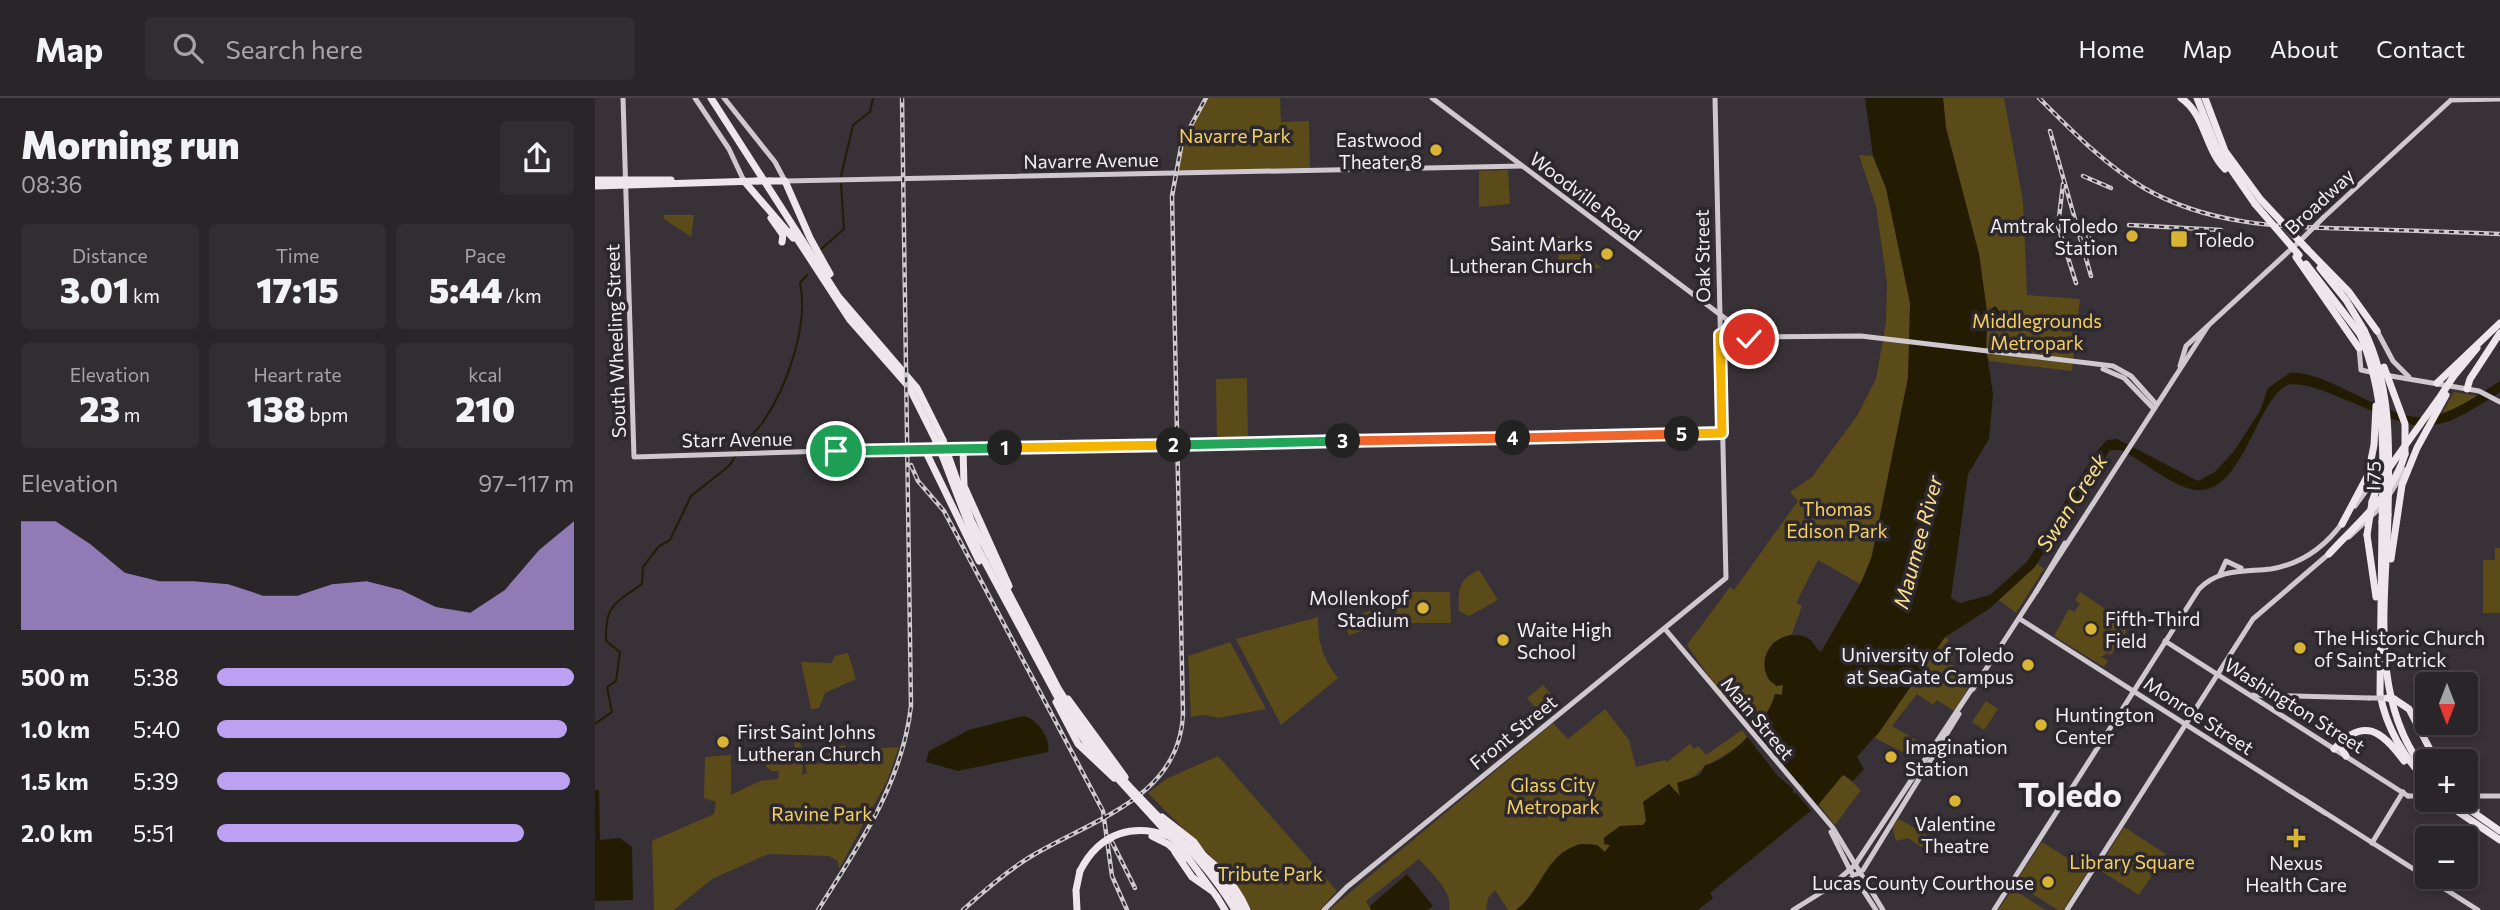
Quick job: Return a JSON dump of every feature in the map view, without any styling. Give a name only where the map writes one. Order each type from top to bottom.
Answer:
[{"type":"highway","points":[[709,98],[814,267],[850,320],[908,385],[940,441]]},
{"type":"highway","points":[[709,98],[838,296],[917,388],[940,441],[978,549],[1056,688]]},
{"type":"highway","points":[[2181,98],[2194,109],[2221,165],[2234,177]]},
{"type":"highway","points":[[2196,98],[2217,149],[2234,177],[2244,190],[2259,201],[2346,300],[2362,330],[2375,344],[2403,417],[2407,437],[2405,454],[2397,473],[2379,499],[2329,554]]},
{"type":"highway","points":[[2206,98],[2221,144],[2279,233],[2349,292],[2377,331]]},
{"type":"highway","name":"Navarre Avenue","points":[[595,180],[626,183],[729,179],[744,181]]},
{"type":"highway","points":[[744,181],[814,267]]},
{"type":"highway","name":"Navarre Avenue","points":[[595,186],[626,183],[785,181]]},
{"type":"highway","points":[[785,181],[810,239],[844,299],[869,333]]},
{"type":"highway","points":[[765,205],[783,235],[782,243]]},
{"type":"highway","points":[[2302,253],[2359,348]]},
{"type":"highway","name":"I 75","points":[[2302,253],[2362,330],[2382,373],[2387,405],[2387,678],[2394,712],[2415,756]]},
{"type":"highway","points":[[2415,767],[2407,757],[2383,709],[2380,688],[2379,613],[2367,535],[2372,502],[2379,482],[2412,434],[2500,322]]},
{"type":"highway","points":[[2437,383],[2500,322]]},
{"type":"highway","name":"I 75","points":[[2362,330],[2376,377],[2383,426],[2379,613]]},
{"type":"highway","points":[[2455,378],[2500,332]]},
{"type":"highway","points":[[2467,389],[2470,379],[2500,332]]},
{"type":"highway","points":[[2342,524],[2362,489],[2374,446],[2376,377]]},
{"type":"highway","points":[[2386,597],[2399,494],[2444,394]]},
{"type":"highway","points":[[924,448],[964,534],[1034,653]]},
{"type":"highway","points":[[963,448],[962,475],[967,495],[978,523],[1002,566],[1026,625]]},
{"type":"highway","points":[[945,455],[971,520],[1026,625],[1062,700],[1081,748],[1191,839],[1246,910]]},
{"type":"highway","points":[[2390,698],[2409,709],[2430,749]]},
{"type":"highway","points":[[1062,700],[1090,745],[1181,847],[1226,910]]},
{"type":"highway","points":[[1062,700],[1132,790]]},
{"type":"highway","points":[[2334,749],[2345,737],[2362,730],[2381,734],[2415,779]]},
{"type":"highway","points":[[2345,737],[2341,747],[2346,757]]},
{"type":"highway","points":[[1090,745],[1192,850],[1235,910]]},
{"type":"highway","points":[[1146,804],[1192,877],[1246,910]]},
{"type":"highway","points":[[2478,808],[2500,831]]},
{"type":"highway","points":[[2459,812],[2500,840]]},
{"type":"highway","points":[[2463,812],[2500,840]]},
{"type":"highway","points":[[2473,812],[2500,831]]},
{"type":"highway","points":[[1079,910],[1076,890],[1082,872],[1095,849],[1113,836],[1137,831],[1168,836],[1210,859],[1229,878],[1246,910]]},
{"type":"highway","points":[[1082,872],[1092,856],[1105,844],[1128,835],[1150,835],[1178,852],[1217,897]]},
{"type":"main road","name":"South Wheeling Street","points":[[623,98],[634,457]]},
{"type":"main road","points":[[695,98],[728,147],[744,181]]},
{"type":"main road","points":[[724,98],[775,162],[785,181]]},
{"type":"main road","name":"Woodville Road","points":[[1432,98],[1733,330],[1749,339],[1884,340],[2105,368],[2127,380],[2155,406]]},
{"type":"main road","name":"Oak Street","points":[[1715,98],[1727,572],[1724,581]]},
{"type":"main road","points":[[2451,100],[2500,99]]},
{"type":"main road","name":"Broadway","points":[[2180,366],[2182,352],[2189,342],[2451,100]]},
{"type":"main road","name":"Navarre Avenue","points":[[785,181],[1522,166]]},
{"type":"main road","name":"Woodville Road","points":[[1720,318],[1749,335],[1771,339]]},
{"type":"main road","name":"Broadway","points":[[2180,366],[2208,326]]},
{"type":"main road","points":[[1720,335],[1726,329],[1733,330]]},
{"type":"main road","points":[[2377,331],[2397,367],[2411,379]]},
{"type":"main road","points":[[2359,348],[2361,370],[2479,391],[2498,400]]},
{"type":"main road","points":[[1883,910],[1854,873],[1855,865],[2020,619],[2049,567],[2082,521],[2180,366]]},
{"type":"main road","name":"Starr Avenue","points":[[634,457],[924,448],[1722,433]]},
{"type":"main road","points":[[1994,910],[2197,592],[2220,575],[2284,566],[2307,557],[2326,542],[2342,524],[2368,486],[2412,434]]},
{"type":"main road","points":[[2067,910],[2248,626],[2265,606],[2381,508],[2417,449]]},
{"type":"main road","points":[[2220,575],[2225,561],[2235,567],[2261,569]]},
{"type":"main road","name":"Front Street","points":[[1324,910],[1347,887],[1724,581]]},
{"type":"main road","name":"Monroe Street","points":[[2020,619],[2478,910]]},
{"type":"main road","name":"Main Street","points":[[1665,629],[1829,826]]},
{"type":"main road","name":"Washington Street","points":[[2165,641],[2405,794]]},
{"type":"main road","points":[[2248,694],[2262,697],[2390,698]]},
{"type":"main road","points":[[1830,887],[1839,886],[1870,857],[1939,741]]},
{"type":"main road","points":[[2372,843],[2395,805],[2405,794],[2415,794]]},
{"type":"main road","points":[[2478,797],[2500,796]]},
{"type":"main road","points":[[1829,826],[1855,865]]},
{"type":"main road","points":[[1829,826],[1876,910]]},
{"type":"main road","points":[[1849,853],[1857,858],[1867,849]]},
{"type":"main road","points":[[1870,857],[1866,873],[1875,897]]},
{"type":"main road","points":[[1793,910],[1854,873]]},
{"type":"green space","name":"Navarre Park","points":[[1206,98],[1280,98],[1281,122],[1309,121],[1310,171],[1174,174],[1183,139]]},
{"type":"green space","name":"Middlegrounds Metropark","points":[[1943,98],[2004,98],[2023,201],[2027,295],[2080,299],[2072,371],[1989,361],[1986,340],[1991,307],[1987,312],[1979,254],[1946,128]]},
{"type":"green space","name":"Thomas Edison Park","points":[[1859,155],[1873,156],[1886,188],[1910,303],[1908,378],[1871,559],[1860,584],[1818,560],[1796,603],[1802,606],[1792,634],[1772,643],[1767,662],[1771,679],[1783,685],[1782,695],[1775,694],[1769,712],[1754,726],[1721,694],[1687,645],[1730,587],[1734,590],[1798,501],[1790,492],[1812,477],[1857,416],[1876,379],[1886,322],[1887,283],[1876,206]]},
{"type":"green space","points":[[1508,170],[1510,204],[1479,207],[1479,171]]},
{"type":"green space","points":[[664,215],[694,215],[691,237],[664,219]]},
{"type":"green space","points":[[1558,235],[1602,268],[1559,269]]},
{"type":"green space","points":[[1247,378],[1248,441],[1217,441],[1216,379]]},
{"type":"green space","points":[[2454,392],[2478,396],[2440,417]]},
{"type":"green space","points":[[2495,548],[2500,548],[2500,613],[2483,613],[2483,560],[2495,560]]},
{"type":"green space","points":[[2037,563],[2044,569],[2016,613],[1999,600]]},
{"type":"green space","points":[[1479,570],[1498,600],[1469,616],[1459,611],[1459,591],[1463,582]]},
{"type":"green space","name":"Mollenkopf Stadium","points":[[1412,592],[1450,592],[1451,623],[1399,623],[1399,618],[1395,617],[1395,598]]},
{"type":"green space","name":"Fifth-Third Field","points":[[2080,592],[2125,622],[2126,632],[2111,655],[2107,653],[2101,657],[2108,660],[2104,667],[2054,636],[2069,609],[2074,612],[2080,604],[2075,600]]},
{"type":"green space","points":[[1379,608],[1384,624],[1349,635],[1344,619]]},
{"type":"green space","points":[[1318,617],[1322,649],[1338,678],[1281,725],[1236,639]]},
{"type":"green space","points":[[1945,637],[1949,640],[1946,644],[1956,652],[1949,663],[1973,680],[1954,711],[1937,700],[1933,705],[1917,694],[1892,726],[1921,743],[1912,757],[1875,738]]},
{"type":"green space","points":[[1230,642],[1266,709],[1218,718],[1205,715],[1191,717],[1188,656]]},
{"type":"green space","points":[[848,653],[856,679],[825,693],[819,708],[811,709],[801,662],[831,663],[835,656]]},
{"type":"green space","points":[[1543,685],[1557,701],[1549,708],[1534,706],[1527,698]]},
{"type":"green space","points":[[1986,701],[1998,709],[1984,730],[1972,722]]},
{"type":"green space","name":"Glass City Metropark","points":[[1605,709],[1629,740],[1636,767],[1665,760],[1667,762],[1690,744],[1694,749],[1698,746],[1706,755],[1742,730],[1747,737],[1746,742],[1703,768],[1678,791],[1680,796],[1669,784],[1644,801],[1646,822],[1643,825],[1631,825],[1613,831],[1604,838],[1611,844],[1605,852],[1597,845],[1586,844],[1565,851],[1549,866],[1531,895],[1516,910],[1508,910],[1495,890],[1488,898],[1486,910],[1449,910],[1450,903],[1445,889],[1419,859],[1366,901],[1371,910],[1329,910],[1553,723],[1568,739]]},
{"type":"green space","name":"Ravine Park","points":[[795,737],[798,737],[804,753],[802,775],[807,773],[805,763],[815,756],[819,764],[829,759],[828,748],[845,745],[847,751],[899,747],[887,781],[839,869],[838,861],[829,856],[768,854],[712,879],[674,910],[654,910],[652,841],[714,814],[716,802],[704,798],[705,757],[731,755],[731,795],[760,781],[778,779],[779,771],[771,771],[766,766],[766,758],[777,757],[778,765],[794,763]]},
{"type":"green space","name":"Tribute Park","points":[[1218,756],[1337,891],[1320,910],[1252,910],[1229,875],[1148,793],[1166,779]]},
{"type":"green space","points":[[1843,774],[1861,790],[1835,825],[1819,805],[1826,792]]},
{"type":"green space","points":[[1899,819],[1930,837],[1923,848],[1908,838],[1896,841],[1892,827]]},
{"type":"green space","name":"Library Square","points":[[2124,827],[2166,854],[2139,895],[2098,869]]},
{"type":"green space","points":[[2042,842],[2088,871],[2063,910],[2058,910],[2015,883]]},
{"type":"green space","points":[[2013,889],[2045,910],[1998,910]]},
{"type":"water","points":[[1865,98],[1943,98],[1946,128],[1979,254],[1987,312],[1995,306],[2000,312],[1998,318],[1987,321],[1986,349],[1993,394],[1989,439],[1968,474],[1951,598],[1960,603],[1990,595],[2027,562],[2096,452],[2107,440],[2117,439],[2198,481],[2215,472],[2234,451],[2260,411],[2268,388],[2290,373],[2316,377],[2389,410],[2423,417],[2438,415],[2455,408],[2500,381],[2500,392],[2454,419],[2421,426],[2388,417],[2316,388],[2289,384],[2266,409],[2234,467],[2221,482],[2206,490],[2178,485],[2121,450],[2110,450],[2034,568],[1989,609],[1945,637],[1880,731],[1857,757],[1864,769],[1853,781],[1843,775],[1818,805],[1710,893],[1713,898],[1698,910],[1516,910],[1565,851],[1586,844],[1597,845],[1605,852],[1610,845],[1604,844],[1604,838],[1620,826],[1643,825],[1646,821],[1643,802],[1669,784],[1680,796],[1677,783],[1700,775],[1705,765],[1715,762],[1736,748],[1765,715],[1775,694],[1782,695],[1783,685],[1776,686],[1770,681],[1765,667],[1767,652],[1772,645],[1785,636],[1803,636],[1810,639],[1821,652],[1863,579],[1872,556],[1908,378],[1910,303],[1886,188],[1873,156]]},
{"type":"water","points":[[1023,716],[1042,730],[1048,752],[958,771],[926,762],[929,751],[969,730]]},
{"type":"water","points":[[595,790],[599,790],[600,840],[620,838],[632,847],[633,900],[595,901]]},
{"type":"water","points":[[1407,874],[1433,906],[1428,910],[1371,910],[1370,906]]},
{"type":"pier","points":[[1750,726],[1799,784],[1804,785],[1803,788],[1820,808],[1813,813],[1796,793],[1793,794],[1793,789],[1777,775],[1745,734]]},
{"type":"waterway","points":[[841,176],[853,125],[870,112],[873,98]]},
{"type":"waterway","points":[[820,250],[844,229],[841,184]]},
{"type":"waterway","points":[[739,451],[772,408],[788,374],[799,336],[802,300],[800,283],[807,275]]},
{"type":"waterway","points":[[2009,343],[2069,351]]},
{"type":"waterway","points":[[595,724],[612,712],[607,687],[616,681],[620,652],[606,641],[607,620],[613,606],[642,584],[643,567],[659,546],[670,540],[691,496],[729,466],[736,455]]},
{"type":"railway","points":[[818,910],[877,813],[898,762],[911,706],[902,98]]},
{"type":"railway","points":[[963,910],[1025,860],[1130,802],[1151,785],[1167,766],[1178,742],[1183,714],[1172,196],[1182,142],[1206,98]]},
{"type":"railway","points":[[2039,98],[2089,146],[2129,179],[2169,201],[2195,210],[2274,225],[2500,234]]},
{"type":"railway","points":[[2050,131],[2091,276]]},
{"type":"railway","points":[[2083,176],[2111,188]]},
{"type":"railway","points":[[2063,184],[2058,226],[2076,283]]},
{"type":"railway","points":[[2129,225],[2221,230]]},
{"type":"railway","points":[[2083,227],[2097,251]]},
{"type":"railway","points":[[911,465],[918,481],[944,511],[1103,811],[1112,876],[1127,910]]},
{"type":"railway","points":[[1112,842],[1135,888]]},
{"type":"place","name":"Eastwood Theater 8","points":[[1436,150]]},
{"type":"place","name":"Amtrak Toledo Station","points":[[2132,236]]},
{"type":"place","name":"Toledo","points":[[2179,239]]},
{"type":"place","name":"Saint Marks Lutheran Church","points":[[1607,254]]},
{"type":"place","name":"Mollenkopf Stadium","points":[[1423,608]]},
{"type":"place","name":"Fifth-Third Field","points":[[2091,629]]},
{"type":"place","name":"Waite High School","points":[[1503,640]]},
{"type":"place","name":"The Historic Church of Saint Patrick","points":[[2300,648]]},
{"type":"place","name":"University of Toledo at SeaGate Campus","points":[[2028,665]]},
{"type":"place","name":"Huntington Center","points":[[2041,725]]},
{"type":"place","name":"First Saint Johns Lutheran Church","points":[[723,742]]},
{"type":"place","name":"Imagination Station","points":[[1891,757]]},
{"type":"place","name":"Valentine Theatre","points":[[1955,801]]},
{"type":"place","name":"Nexus Health Care","points":[[2296,838]]},
{"type":"place","name":"Lucas County Courthouse","points":[[2048,882]]},
{"type":"district","name":"Toledo","points":[[2070,793]]},
{"type":"route","points":[[836,451],[1722,433],[1720,335],[1730,329],[1749,339]]},
{"type":"water label","name":"Swan Creek","points":[[2071,502]]},
{"type":"water label","name":"Maumee River","points":[[1917,542]]}]
